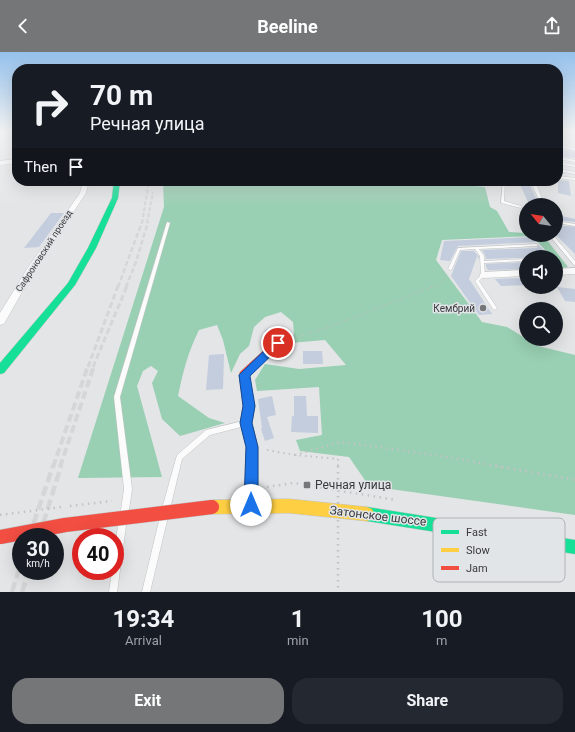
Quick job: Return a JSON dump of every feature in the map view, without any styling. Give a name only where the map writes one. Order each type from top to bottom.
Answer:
[{"type":"street","points":[[0,163],[12,162]]},
{"type":"street","name":"Сафроновский проезд","points":[[0,321],[30,271],[83,193],[85,186]]},
{"type":"street","points":[[0,370],[71,285],[92,248],[115,198],[116,186]]},
{"type":"street","points":[[563,272],[575,272]]},
{"type":"street","points":[[482,275],[519,273]]},
{"type":"street","points":[[251,505],[252,447],[246,423],[249,406],[244,375],[278,343]]},
{"type":"street","name":"Затонское шоссе","points":[[0,536],[212,507],[251,505],[314,508],[433,523]]},
{"type":"street","name":"Затонское шоссе","points":[[565,545],[575,547]]},
{"type":"lane","points":[[563,159],[575,161]]},
{"type":"lane","points":[[563,165],[575,166]]},
{"type":"lane","points":[[563,171],[575,173]]},
{"type":"lane","points":[[563,178],[575,179]]},
{"type":"lane","points":[[504,186],[502,202],[519,207]]},
{"type":"lane","points":[[535,186],[540,198]]},
{"type":"lane","points":[[113,592],[128,489],[117,397],[168,223]]},
{"type":"lane","points":[[563,223],[575,225]]},
{"type":"lane","points":[[557,242],[575,264]]},
{"type":"lane","points":[[450,269],[459,249],[536,245]]},
{"type":"lane","points":[[476,248],[482,256],[482,275],[477,281],[495,308]]},
{"type":"lane","points":[[482,262],[519,260]]},
{"type":"lane","points":[[146,592],[179,457],[208,432],[246,423]]},
{"type":"path","points":[[278,343],[329,327],[441,283],[450,269]]},
{"type":"path","points":[[295,455],[341,442],[441,456],[575,480]]},
{"type":"path","points":[[252,447],[295,455],[338,459],[338,592]]},
{"type":"green space","points":[[163,186],[485,187],[490,207],[497,211],[509,232],[519,233],[519,237],[442,240],[436,260],[482,322],[507,327],[519,334],[519,346],[538,346],[575,355],[575,515],[369,486],[349,457],[300,451],[296,440],[322,435],[319,387],[257,391],[255,380],[265,364],[299,369],[346,365],[325,340],[290,343],[294,334],[293,322],[281,312],[265,317],[254,327],[249,346],[240,354],[231,373],[223,340],[217,325],[199,330],[186,362],[178,396],[209,418],[225,423],[180,436],[162,419],[152,383],[158,371],[151,366],[143,371],[137,386],[162,477],[78,478],[164,207]]},
{"type":"green space","points":[[538,242],[548,242],[555,250],[545,250]]},
{"type":"green space","points":[[563,261],[568,267],[563,268]]},
{"type":"building","points":[[563,156],[575,156],[575,158],[563,157]]},
{"type":"building","points":[[563,180],[569,181],[571,196],[558,193],[558,186],[563,186]]},
{"type":"building","points":[[521,186],[530,186],[536,198],[526,198]]},
{"type":"building","points":[[51,213],[64,213],[39,247],[24,248]]},
{"type":"building","points":[[563,216],[575,219],[575,222],[563,221]]},
{"type":"building","points":[[563,226],[575,227],[575,254],[563,242]]},
{"type":"building","points":[[519,238],[519,242],[536,242],[458,246],[450,261],[440,260],[444,241]]},
{"type":"building","points":[[538,245],[543,250],[519,250],[519,258],[486,259],[482,250],[537,248]]},
{"type":"building","points":[[461,251],[474,251],[479,257],[479,259],[477,256],[469,279],[492,314],[479,315],[451,276]]},
{"type":"building","points":[[519,262],[519,269],[488,270],[486,264]]},
{"type":"building","points":[[519,278],[519,285],[501,286],[495,279]]},
{"type":"building","points":[[563,288],[575,289],[575,302],[565,301],[561,294],[563,294]]},
{"type":"building","points":[[283,326],[287,333],[268,338],[265,330]]},
{"type":"building","points":[[303,351],[322,351],[323,364],[303,364]]},
{"type":"building","points":[[224,354],[223,389],[206,390],[209,355]]},
{"type":"building","points":[[272,396],[276,415],[267,417],[274,438],[265,441],[261,429],[258,399]]},
{"type":"building","points":[[294,396],[306,396],[307,416],[318,416],[318,433],[291,432],[292,416],[294,416]]},
{"type":"railway","points":[[142,223],[148,186]]},
{"type":"railway","points":[[147,223],[153,192]]},
{"type":"railway","points":[[118,287],[142,222]]},
{"type":"railway","points":[[126,287],[136,262],[148,222]]},
{"type":"railway","points":[[88,367],[118,286]]},
{"type":"railway","points":[[93,367],[127,286]]},
{"type":"railway","points":[[53,467],[88,366]]},
{"type":"railway","points":[[60,467],[94,366]]},
{"type":"railway","points":[[32,528],[53,466]]},
{"type":"railway","points":[[42,528],[61,466]]},
{"type":"railway","points":[[12,592],[16,580]]},
{"type":"railway","points":[[22,592],[26,580]]},
{"type":"traffic: fast","points":[[0,370],[71,285],[92,248],[115,198],[116,186]]},
{"type":"traffic: fast","points":[[367,514],[433,524]]},
{"type":"traffic: fast","points":[[565,545],[575,547]]},
{"type":"traffic: slow","points":[[212,507],[289,506],[367,514]]},
{"type":"traffic: jam","points":[[251,505],[252,447],[246,423],[249,406],[244,375],[278,343]]},
{"type":"traffic: jam","points":[[0,537],[65,525],[212,507]]},
{"type":"place","name":"Кембрий","points":[[483,308]]},
{"type":"place","name":"Речная улица","points":[[307,485]]},
{"type":"route","points":[[251,505],[252,447],[246,423],[249,406],[244,375],[278,343]]}]
